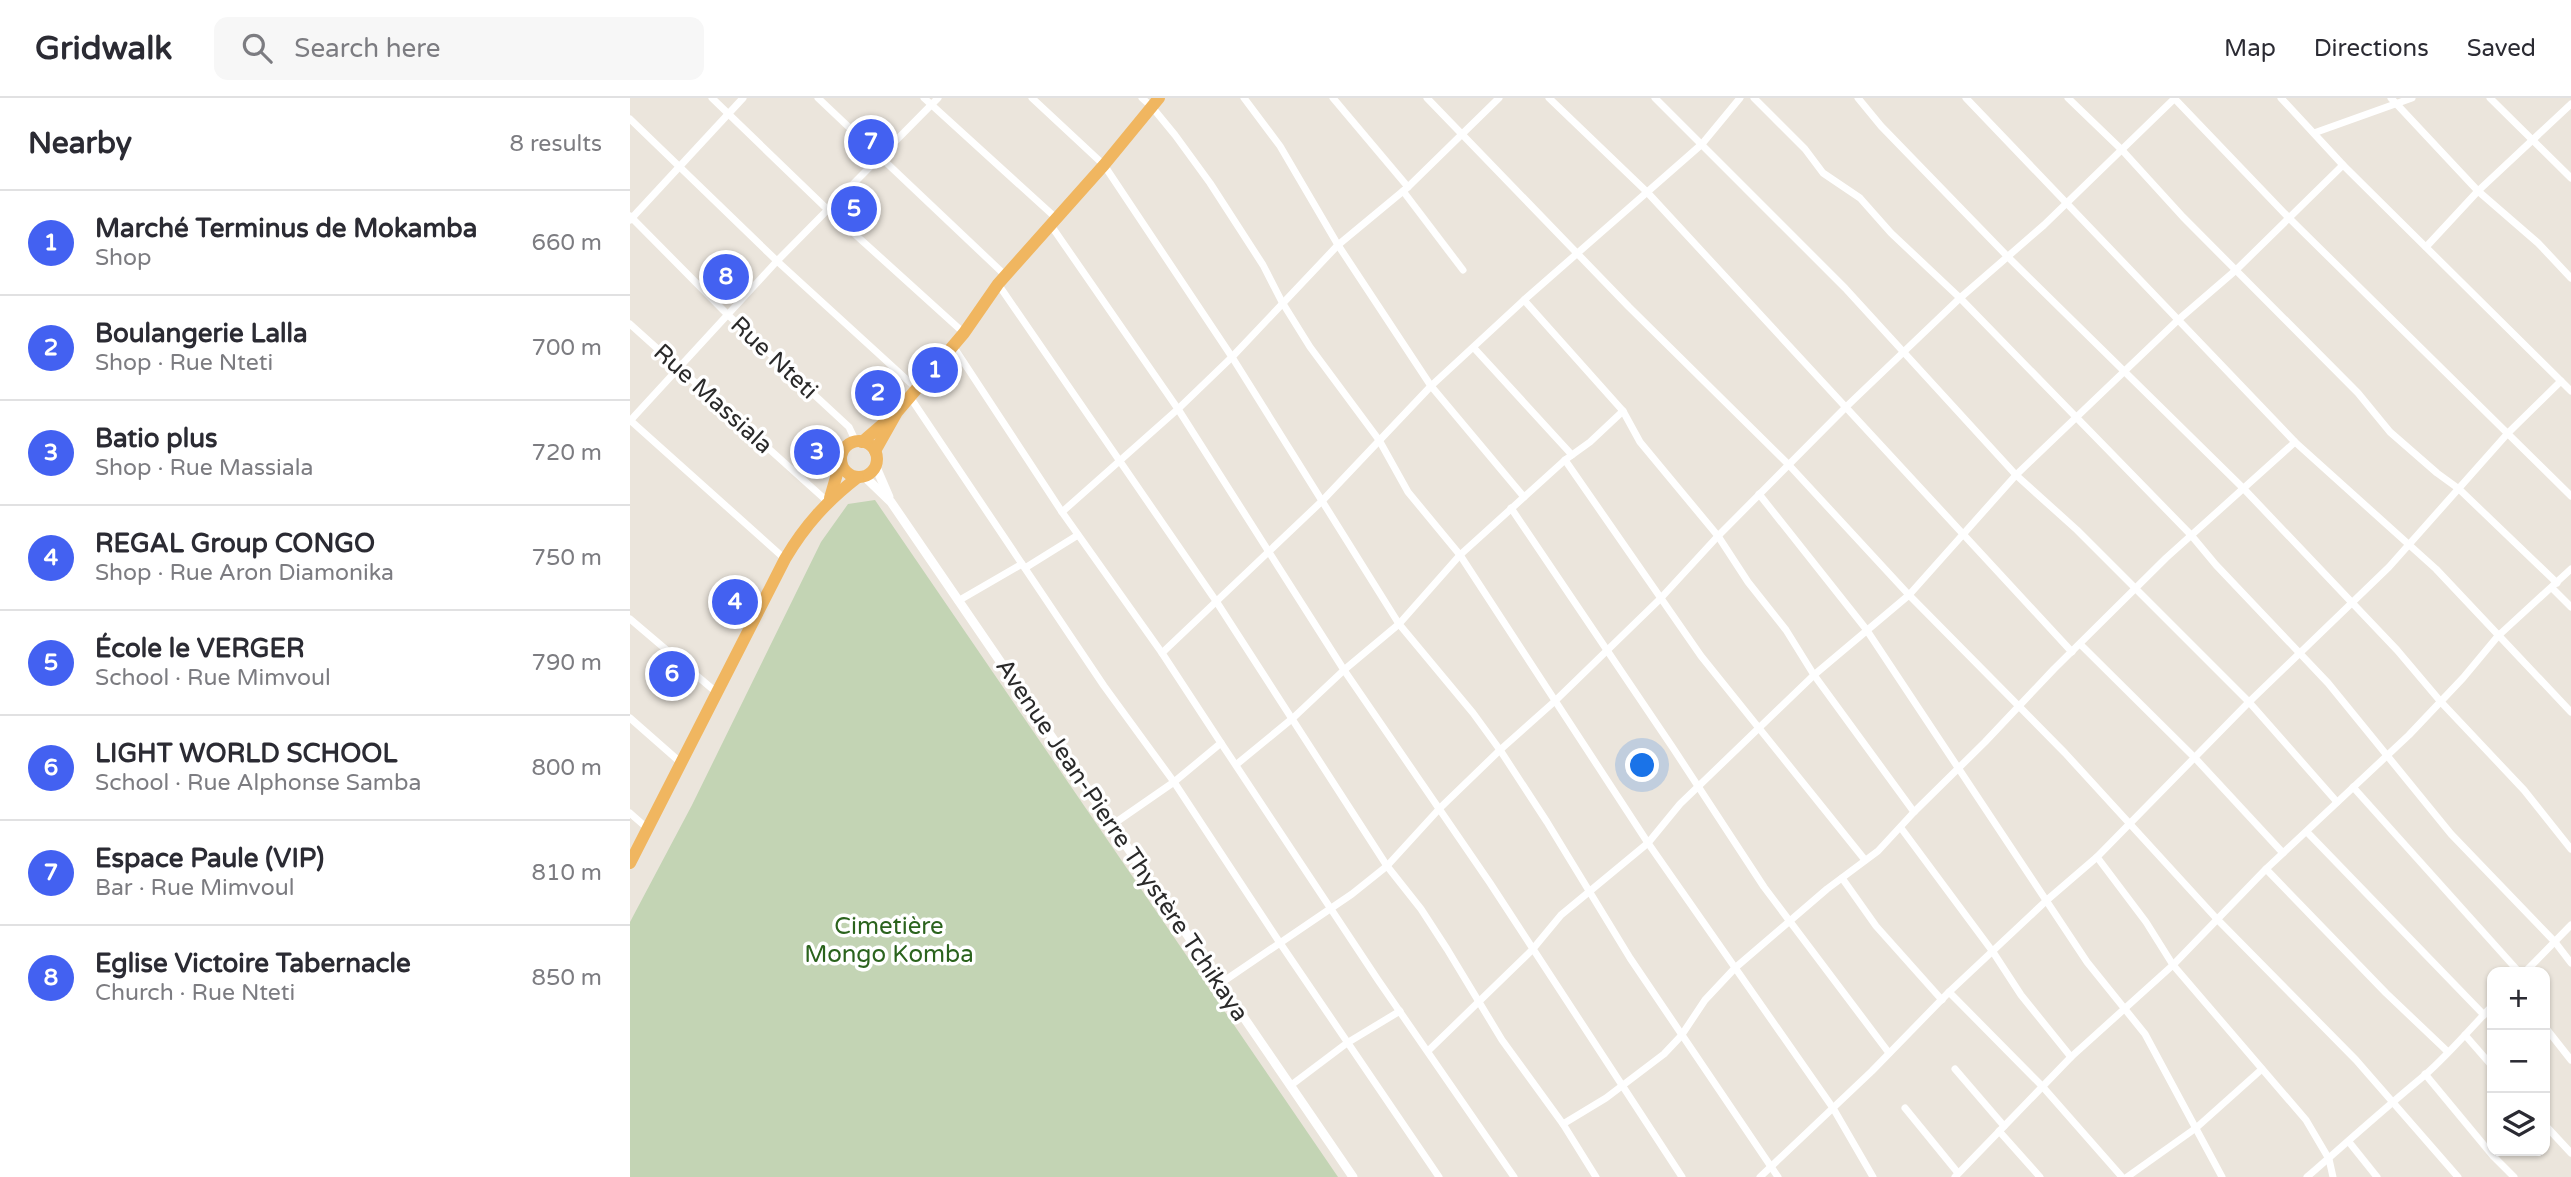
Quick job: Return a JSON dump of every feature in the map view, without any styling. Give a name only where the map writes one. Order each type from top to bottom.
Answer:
[{"type":"highway","points":[[875,451],[897,412],[964,332],[1002,280],[1104,165],[1151,101]]},
{"type":"highway","points":[[829,500],[847,446],[859,442],[897,412]]},
{"type":"highway","points":[[630,863],[801,532],[829,500],[876,467],[875,451],[870,444],[859,442]]},
{"type":"highway","points":[[841,460],[846,472],[861,477]]},
{"type":"street","points":[[712,98],[827,208],[964,332]]},
{"type":"street","points":[[631,218],[743,98]]},
{"type":"street","points":[[818,98],[1002,280],[1119,462],[1216,601],[1387,866],[1421,909],[1527,1078],[1563,1125],[1596,1177]]},
{"type":"street","points":[[924,98],[1053,221],[1178,409],[1343,670],[1440,808],[1682,1177]]},
{"type":"street","points":[[785,559],[630,421],[827,208],[937,98]]},
{"type":"street","points":[[1032,98],[1104,165],[1232,357],[1399,624],[1458,694],[1500,750],[1681,1036],[1778,1177]]},
{"type":"street","points":[[1244,98],[1280,146],[1338,245],[1431,386],[1524,497]]},
{"type":"street","points":[[1332,98],[1406,189],[1463,270]]},
{"type":"street","points":[[1427,98],[1629,307],[1788,464],[1909,595],[2020,707],[2216,918],[2356,1060],[2458,1177]]},
{"type":"street","points":[[1062,512],[1178,409],[1232,357],[1338,245],[1406,189],[1499,98]]},
{"type":"street","points":[[1549,98],[1647,192],[2072,652]]},
{"type":"street","points":[[1655,98],[1845,288],[2016,475],[2249,702],[2337,802]]},
{"type":"street","points":[[1163,653],[1322,501],[1431,386],[1524,300],[1702,144],[1740,98]]},
{"type":"street","points":[[1754,98],[1805,149],[1823,173],[1860,198],[1891,233],[1960,298],[2191,535],[2361,721],[2451,834],[2555,942],[2571,963]]},
{"type":"street","points":[[1858,98],[1881,126],[2008,257],[2244,489],[2397,650],[2441,702],[2524,790],[2571,849]]},
{"type":"street","points":[[1966,98],[2295,442],[2436,569],[2571,712]]},
{"type":"street","points":[[2068,98],[2358,393],[2390,432],[2437,473],[2459,488],[2554,585],[2571,607]]},
{"type":"street","points":[[1221,983],[1331,909],[1387,866],[1440,808],[1660,599],[1718,536],[1846,407],[1960,298],[2066,204],[2174,98],[2289,218],[2571,496]]},
{"type":"street","points":[[2281,98],[2343,164],[2571,390]]},
{"type":"street","points":[[2315,133],[2394,101],[2412,98]]},
{"type":"street","points":[[2490,98],[2571,178]]},
{"type":"street","points":[[1151,101],[1210,183],[1263,265],[1310,347],[1379,440],[1408,492],[1460,555],[1648,843],[1833,1108],[1872,1177]]},
{"type":"street","points":[[2394,101],[2478,191],[2538,243],[2571,278]]},
{"type":"street","points":[[2426,247],[2478,191],[2571,104]]},
{"type":"street","points":[[630,119],[913,393],[1023,566],[1104,686],[1174,782],[1439,1177]]},
{"type":"street","points":[[1429,1050],[1532,950],[1561,915],[1648,843],[1680,804],[1814,675],[1909,595],[1961,533],[2016,475],[2179,320],[2236,270],[2343,164]]},
{"type":"street","name":"Rue Nteti","points":[[631,218],[727,314],[849,427],[859,442]]},
{"type":"street","points":[[1524,300],[1623,411],[1640,442],[1718,536],[1748,582],[1786,630],[1814,675],[1914,812]]},
{"type":"street","name":"Rue Massiala","points":[[630,324],[829,500]]},
{"type":"street","points":[[953,345],[1062,512],[1163,653],[1331,909],[1514,1177]]},
{"type":"street","points":[[1474,348],[1568,458],[1660,599],[1759,729],[1865,860]]},
{"type":"street","points":[[1760,1177],[1949,992],[2097,857],[2249,702],[2352,603],[2409,544],[2508,433],[2561,381]]},
{"type":"street","points":[[1237,764],[1399,624],[1460,555],[1623,411]]},
{"type":"street","points":[[1563,1125],[1664,1054],[1681,1036],[1705,1000],[1735,968],[1901,828],[2080,643],[2191,535],[2295,442]]},
{"type":"street","name":"Avenue Jean-Pierre Thystère Tchikaya","points":[[876,467],[891,502],[1353,1177]]},
{"type":"street","name":"Avenue Jean-Pierre Thystère Tchikaya","points":[[861,477],[891,502]]},
{"type":"street","points":[[1759,495],[1866,629],[2087,962],[2157,1054],[2222,1177]]},
{"type":"street","points":[[1511,508],[1764,887],[1889,1053]]},
{"type":"street","points":[[958,601],[1078,535]]},
{"type":"street","points":[[1905,1108],[1956,1175],[2070,1058],[2172,965],[2266,869],[2441,702],[2498,636],[2571,569]]},
{"type":"street","points":[[630,619],[716,692]]},
{"type":"street","points":[[2080,643],[2195,758],[2283,853]]},
{"type":"street","points":[[630,718],[680,762]]},
{"type":"street","points":[[1112,825],[1174,782],[1221,743]]},
{"type":"street","points":[[2353,787],[2515,967]]},
{"type":"street","points":[[630,813],[648,828]]},
{"type":"street","points":[[1901,828],[1993,952],[2021,995],[2070,1058]]},
{"type":"street","points":[[2307,832],[2484,1014]]},
{"type":"street","points":[[2097,857],[2146,922],[2172,965],[2295,1105],[2329,1159],[2333,1177]]},
{"type":"street","points":[[2266,869],[2386,993],[2447,1051]]},
{"type":"street","points":[[1842,878],[1876,926],[1942,1000]]},
{"type":"street","points":[[2530,967],[2571,925]]},
{"type":"street","points":[[1949,992],[2042,1086],[2124,1177],[2196,1128],[2262,1069]]},
{"type":"street","points":[[1290,1086],[1347,1043],[1400,1011]]},
{"type":"street","points":[[2307,1177],[2408,1086],[2426,1074],[2487,1011]]},
{"type":"street","points":[[2547,1030],[2571,1060]]},
{"type":"street","points":[[2465,1035],[2487,1060]]},
{"type":"street","points":[[1955,1069],[2040,1177]]},
{"type":"street","points":[[2426,1074],[2493,1156],[2514,1177]]},
{"type":"street","points":[[2550,1130],[2571,1153]]},
{"type":"street","points":[[2348,1142],[2377,1177]]},
{"type":"green space","name":"Cimetière Mongo Komba","points":[[875,500],[1338,1177],[630,1177],[630,922],[692,805],[821,542],[848,504]]},
{"type":"place","name":"Espace Paule (VIP)","points":[[871,142]]},
{"type":"place","name":"École le VERGER","points":[[854,209]]},
{"type":"place","name":"Eglise Victoire Tabernacle","points":[[726,277]]},
{"type":"place","name":"Marché Terminus de Mokamba","points":[[935,370]]},
{"type":"place","name":"Boulangerie Lalla","points":[[878,393]]},
{"type":"place","name":"Batio plus","points":[[817,452]]},
{"type":"place","name":"REGAL Group CONGO","points":[[735,602]]},
{"type":"place","name":"LIGHT WORLD SCHOOL","points":[[672,674]]}]
